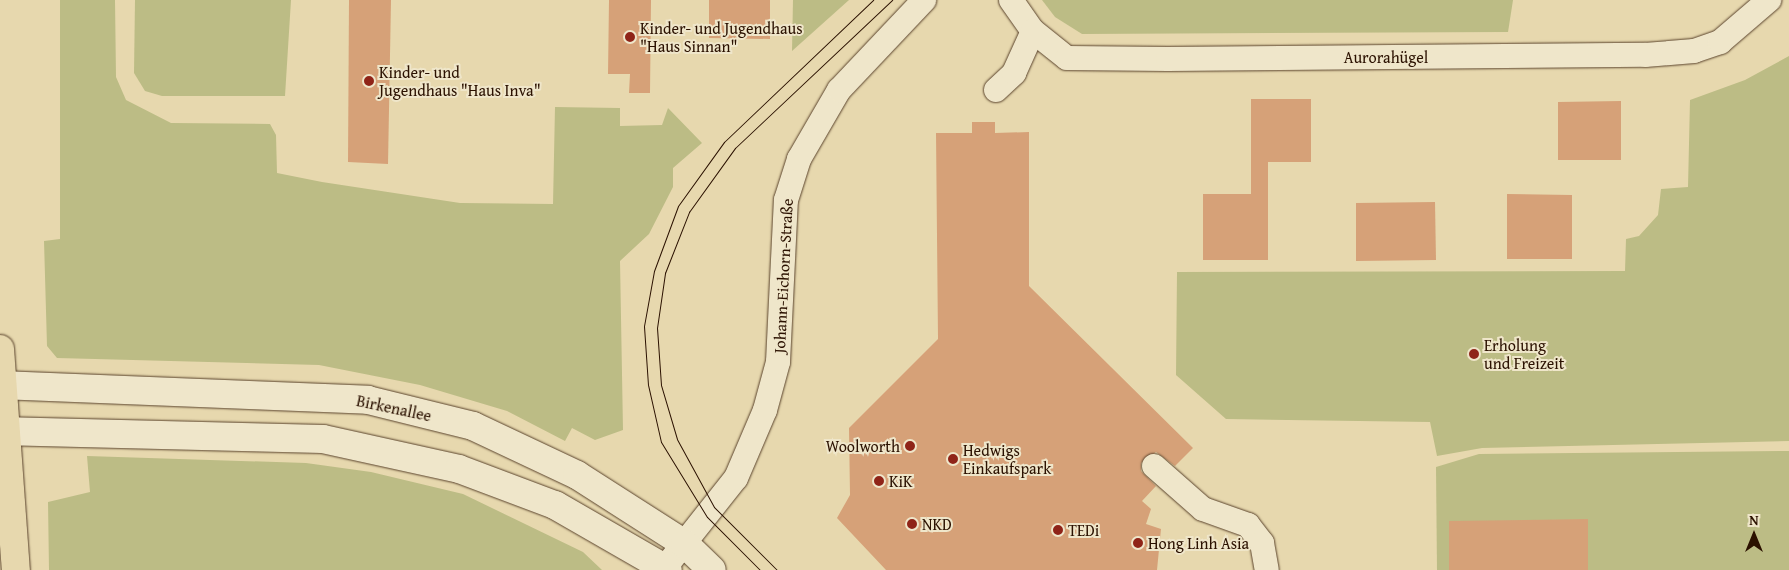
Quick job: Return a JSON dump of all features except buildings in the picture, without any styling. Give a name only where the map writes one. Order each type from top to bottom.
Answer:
[{"type":"main road","points":[[0,349],[4,431],[16,570]]},
{"type":"street","name":"Johann-Eichorn-Straße","points":[[666,569],[736,478],[765,410],[778,362],[786,200],[798,159],[839,90],[924,0]]},
{"type":"street","name":"Aurorahügel","points":[[1010,0],[1033,30],[1067,58],[1542,56],[1694,51],[1720,42],[1770,0]]},
{"type":"street","points":[[996,90],[1014,73],[1033,30]]},
{"type":"street","name":"Birkenallee","points":[[2,385],[368,400],[473,426],[577,475],[685,544],[712,570]]},
{"type":"street","points":[[4,431],[323,440],[467,472],[554,505],[666,569]]},
{"type":"street","points":[[1154,466],[1203,509],[1248,524],[1262,543],[1267,570]]},
{"type":"green space","points":[[60,0],[115,0],[116,77],[126,100],[171,123],[270,124],[276,135],[277,173],[322,182],[460,203],[553,204],[555,107],[620,108],[620,126],[662,125],[668,108],[702,143],[673,168],[673,187],[649,234],[620,261],[623,430],[595,440],[572,428],[565,441],[507,411],[420,385],[319,365],[57,358],[47,346],[44,241],[60,239]]},
{"type":"green space","points":[[135,0],[291,0],[285,96],[162,96],[145,91],[134,73]]},
{"type":"green space","points":[[793,0],[849,0],[792,51]]},
{"type":"green space","points":[[1042,0],[1513,0],[1508,32],[1082,34],[1055,17]]},
{"type":"green space","points":[[1789,56],[1789,441],[1482,448],[1437,456],[1430,422],[1226,419],[1176,375],[1177,272],[1625,271],[1626,239],[1639,236],[1658,215],[1661,189],[1688,187],[1690,100],[1745,80]]},
{"type":"green space","points":[[1789,451],[1789,570],[1437,570],[1436,467],[1479,454]]},
{"type":"green space","points":[[87,456],[306,463],[371,472],[463,494],[583,552],[602,570],[49,570],[48,502],[90,492]]},
{"type":"tram line","points":[[760,570],[707,517],[661,442],[648,385],[644,326],[654,271],[678,206],[724,142],[873,0]]},
{"type":"tram line","points":[[777,570],[714,507],[677,439],[661,385],[657,328],[665,273],[689,212],[735,148],[892,0]]},
{"type":"place","name":"Kinder- und Jugendhaus \"Haus Sinnan\"","points":[[630,37]]},
{"type":"place","name":"Kinder- und Jugendhaus \"Haus Inva\"","points":[[369,81]]},
{"type":"place","name":"Erholung und Freizeit","points":[[1474,354]]},
{"type":"place","name":"Woolworth","points":[[910,446]]},
{"type":"place","name":"Hedwigs Einkaufspark","points":[[953,459]]},
{"type":"place","name":"KiK","points":[[879,481]]},
{"type":"place","name":"NKD","points":[[912,524]]},
{"type":"place","name":"TEDi","points":[[1058,530]]},
{"type":"place","name":"Hong Linh Asia","points":[[1138,543]]}]
